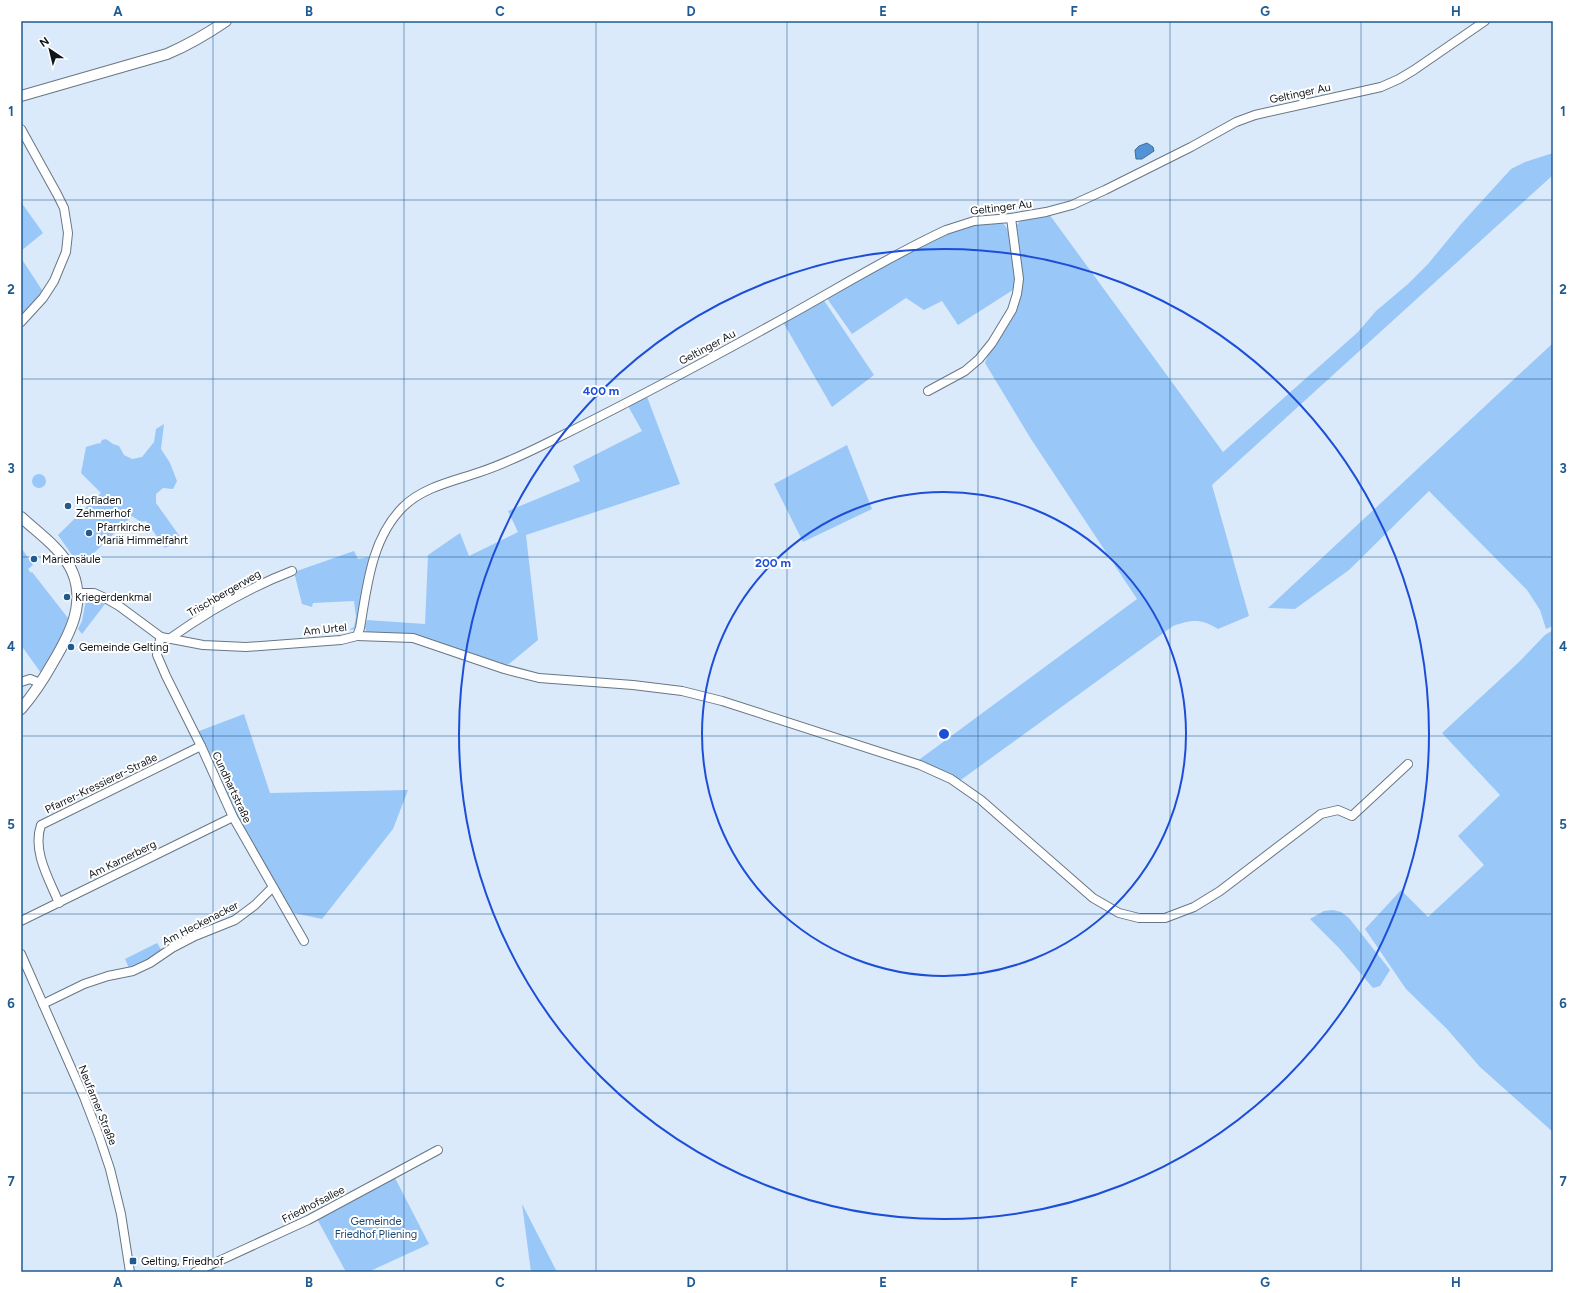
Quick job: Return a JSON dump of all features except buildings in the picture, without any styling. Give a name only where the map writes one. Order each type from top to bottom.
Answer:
[{"type":"main road","points":[[21,96],[167,54],[206,35],[226,21]]},
{"type":"main road","points":[[21,517],[58,552],[65,561],[75,579],[78,593],[76,613],[69,634],[40,683],[21,709]]},
{"type":"street","name":"Geltinger Au","points":[[531,450],[749,338],[932,236],[968,222],[1011,218],[1061,209],[1087,199],[1191,147],[1236,122],[1255,115],[1381,87],[1399,79],[1485,21]]},
{"type":"street","points":[[21,129],[60,201],[67,221],[68,234],[66,252],[54,281],[43,298],[21,322]]},
{"type":"street","points":[[928,391],[965,371],[979,359],[992,343],[1012,310],[1017,294],[1019,279],[1011,218]]},
{"type":"street","name":"Am Urtel","points":[[78,593],[94,593],[105,598],[165,638],[203,645],[246,647],[341,640],[357,636],[375,555],[389,526],[402,508],[428,491],[457,479],[482,472],[531,450]]},
{"type":"street","name":"Trischbergerweg","points":[[165,638],[263,583],[292,571]]},
{"type":"street","points":[[357,636],[413,638],[504,669],[538,678],[633,685],[682,691],[722,701],[920,765],[951,779],[981,800],[1093,898],[1119,913],[1139,918],[1164,918],[1194,907],[1220,891],[1321,814],[1338,810],[1352,816],[1408,764]]},
{"type":"street","name":"Cundhartstraße","points":[[165,638],[158,647],[157,655],[166,676],[233,817],[304,941]]},
{"type":"street","points":[[21,682],[30,679],[40,683]]},
{"type":"street","name":"Pfarrer-Kressierer-Straße","points":[[59,903],[43,864],[38,844],[38,833],[41,825],[200,746]]},
{"type":"street","name":"Am Karnerberg","points":[[21,921],[233,817]]},
{"type":"street","name":"Am Heckenacker","points":[[43,1004],[84,984],[108,976],[134,971],[195,936],[235,920],[255,905],[273,887]]},
{"type":"street","name":"Neufarner Straße","points":[[21,954],[84,1097],[110,1169],[121,1214],[130,1272]]},
{"type":"street","name":"Friedhofsallee","points":[[195,1272],[308,1220],[438,1150]]},
{"type":"green space","points":[[1553,153],[1553,175],[1212,485],[1249,616],[1218,629],[1212,625],[1196,621],[1173,626],[958,782],[916,762],[1137,599],[1031,439],[985,363],[1020,292],[1016,226],[1021,220],[1049,214],[1223,452],[1358,332],[1376,311],[1408,284],[1428,264],[1461,224],[1511,169],[1525,162]]},
{"type":"green space","points":[[21,202],[43,233],[21,251]]},
{"type":"green space","points":[[991,222],[1003,223],[1009,231],[1017,280],[1016,288],[958,325],[942,301],[924,310],[906,298],[852,334],[826,297],[955,228]]},
{"type":"green space","points":[[21,258],[44,293],[21,317]]},
{"type":"green space","points":[[823,299],[874,375],[832,407],[783,322]]},
{"type":"green space","points":[[1553,343],[1553,626],[1546,629],[1540,610],[1527,590],[1429,491],[1349,570],[1295,609],[1268,608]]},
{"type":"green space","points":[[646,394],[680,484],[526,535],[538,640],[504,668],[412,634],[367,634],[365,627],[367,620],[425,624],[428,555],[460,533],[469,556],[518,532],[508,511],[580,481],[573,466],[642,431],[628,406]]},
{"type":"green space","points":[[164,424],[161,449],[170,463],[177,481],[173,489],[163,488],[156,494],[156,503],[181,538],[165,548],[146,521],[141,522],[132,516],[96,551],[79,565],[58,535],[101,493],[81,473],[86,447],[100,444],[102,440],[106,439],[119,446],[124,455],[132,459],[142,457],[154,442],[156,429]]},
{"type":"green space","points":[[847,445],[872,509],[803,542],[774,484]]},
{"type":"green space","points":[[39,474],[44,476],[46,481],[44,486],[39,488],[34,486],[32,481],[34,476]]},
{"type":"green space","points":[[22,549],[33,565],[28,569],[31,573],[32,572],[68,618],[62,636],[41,673],[21,645]]},
{"type":"green space","points":[[354,551],[358,559],[371,558],[359,621],[354,629],[351,630],[350,629],[354,627],[356,617],[354,601],[313,603],[312,607],[302,604],[294,572]]},
{"type":"green space","points":[[90,597],[105,604],[82,634],[78,629],[82,621],[86,600]]},
{"type":"green space","points":[[1553,630],[1553,1132],[1480,1067],[1447,1029],[1406,989],[1365,929],[1401,890],[1428,917],[1484,865],[1458,836],[1500,795],[1442,733],[1520,661],[1545,635]]},
{"type":"green space","points":[[244,714],[270,793],[408,790],[393,829],[322,919],[294,913],[286,902],[248,842],[230,806],[213,762],[202,742],[194,733]]},
{"type":"green space","points":[[1333,910],[1341,912],[1349,918],[1390,970],[1380,986],[1373,988],[1339,948],[1310,919],[1324,911]]},
{"type":"green space","points":[[157,943],[162,951],[149,961],[129,968],[125,959]]},
{"type":"green space","name":"Gemeinde Friedhof Pliening","points":[[394,1176],[429,1244],[368,1272],[346,1272],[316,1217]]},
{"type":"green space","points":[[522,1204],[557,1272],[531,1272]]},
{"type":"shaded area","points":[[1147,143],[1153,147],[1154,151],[1142,159],[1136,159],[1135,150],[1139,146]]},
{"type":"place","name":"Hofladen Zehmerhof","points":[[68,506]]},
{"type":"place","name":"Pfarrkirche Mariä Himmelfahrt","points":[[89,533]]},
{"type":"place","name":"Mariensäule","points":[[34,559]]},
{"type":"place","name":"Kriegerdenkmal","points":[[67,597]]},
{"type":"place","name":"Gemeinde Gelting","points":[[71,647]]},
{"type":"place","name":"Gelting, Friedhof","points":[[133,1261]]}]
